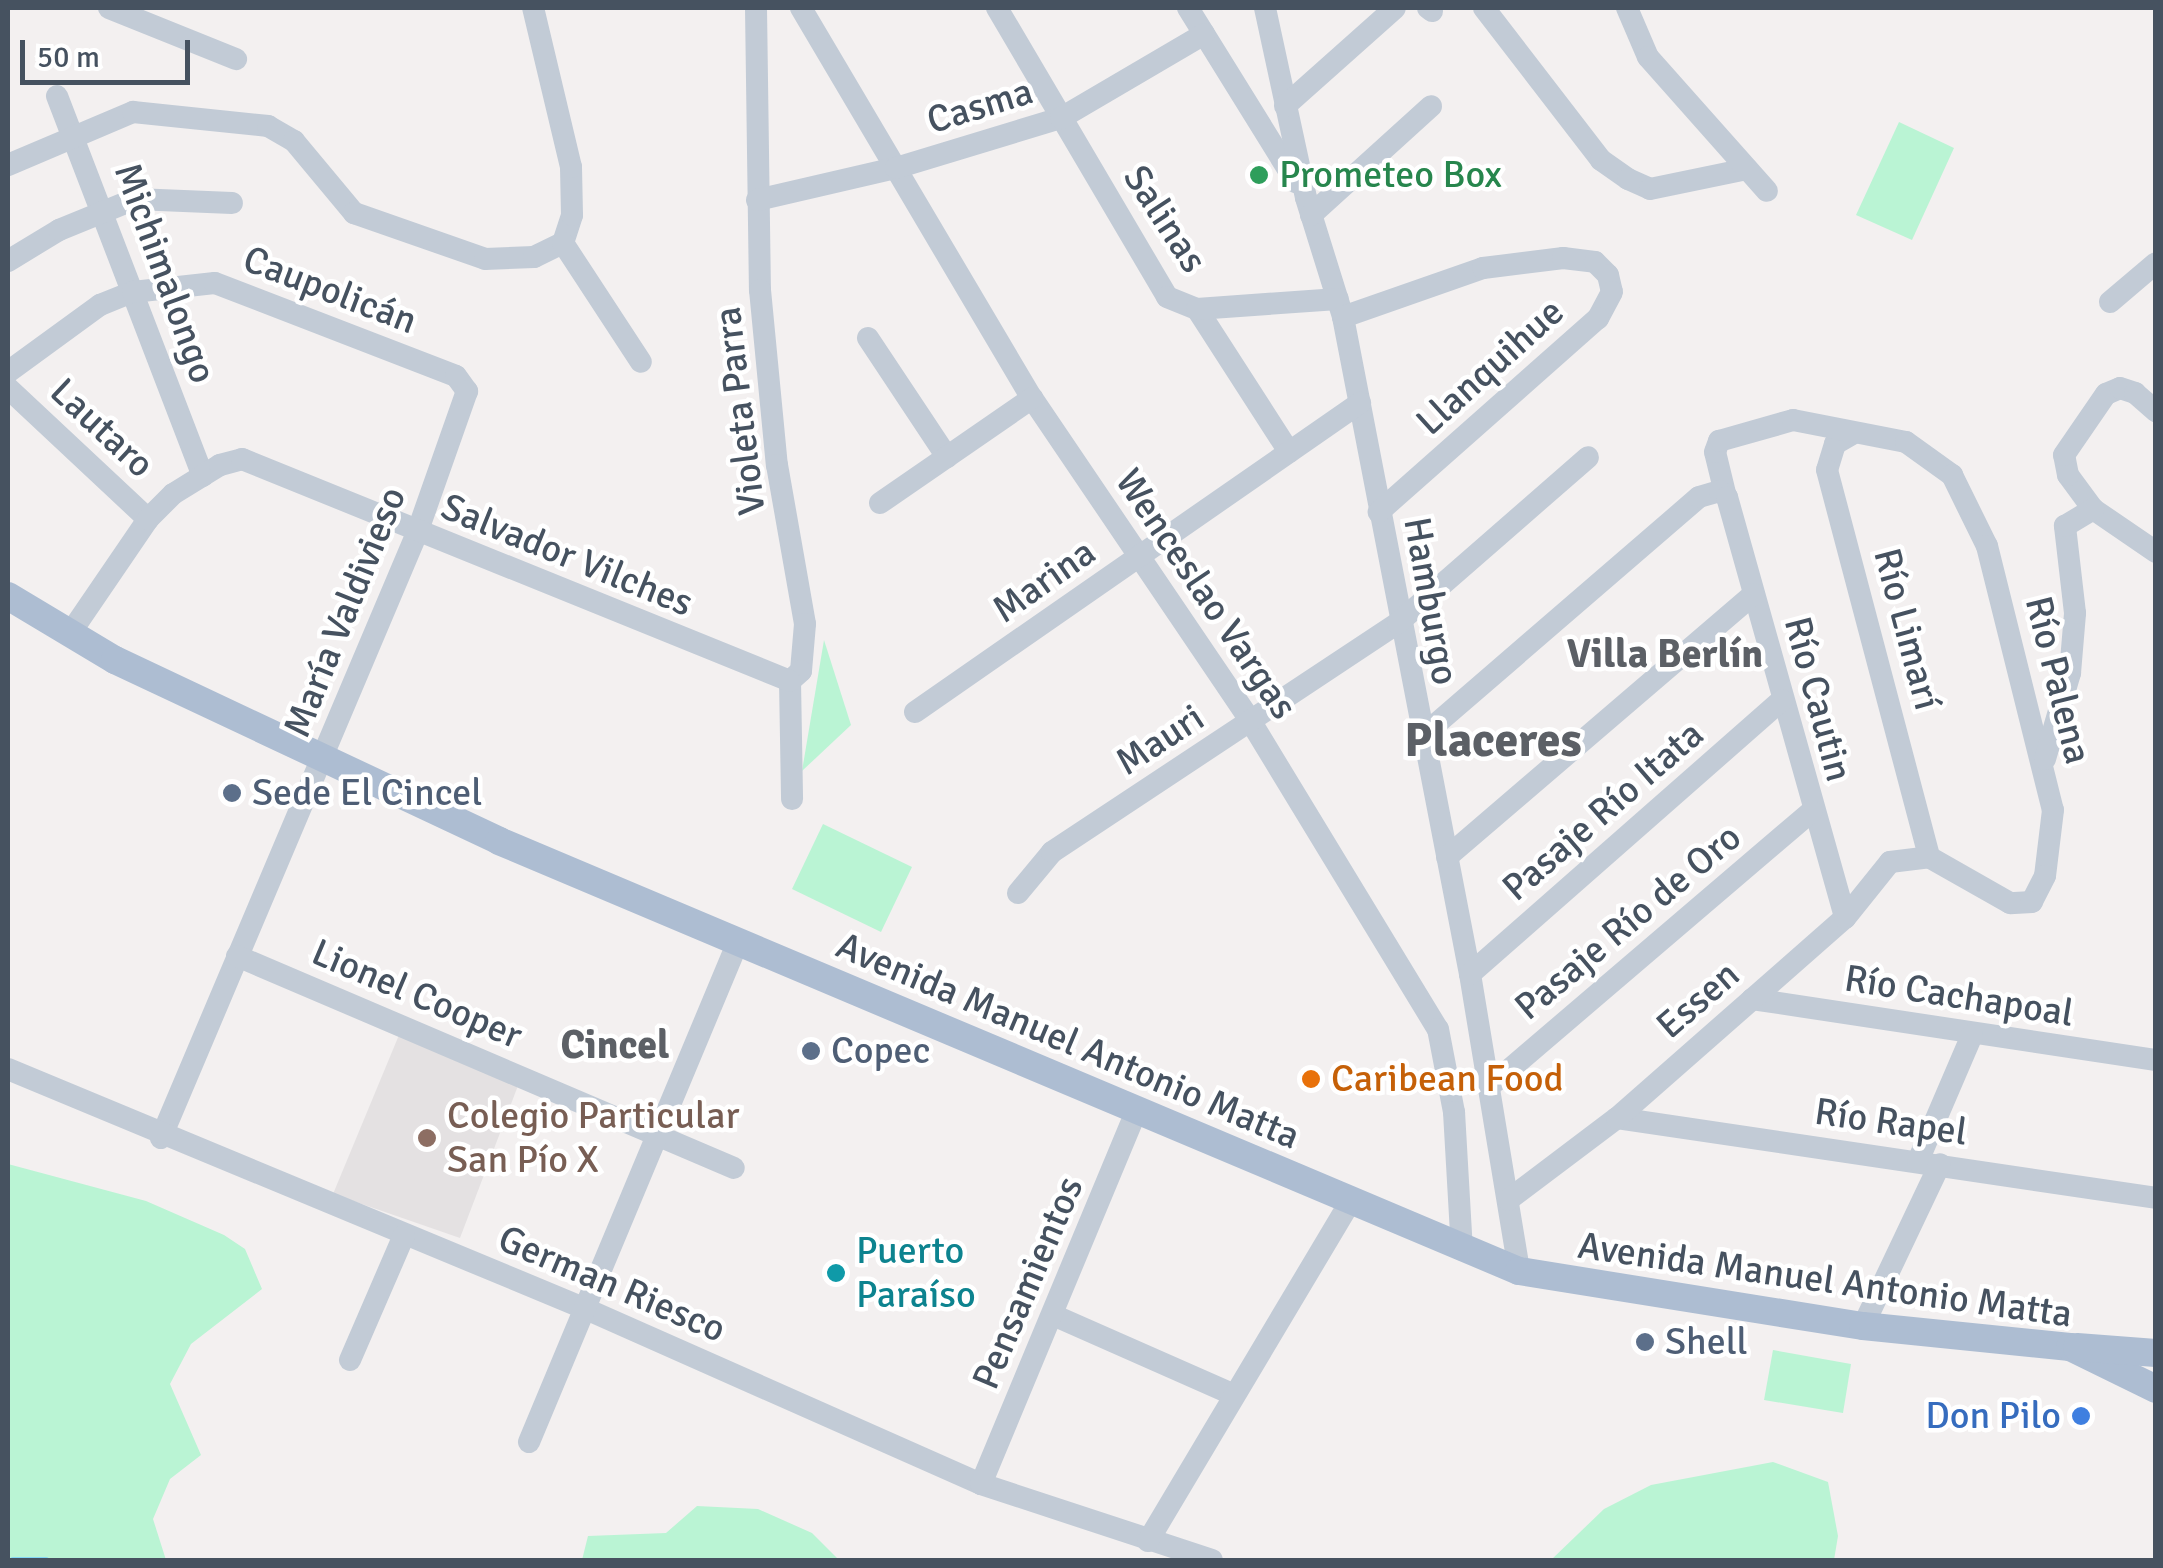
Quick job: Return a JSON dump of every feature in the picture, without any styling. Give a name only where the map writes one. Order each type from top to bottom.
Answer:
[{"type":"main road","name":"Avenida Manuel Antonio Matta","points":[[8,596],[69,634],[322,761],[737,944],[1519,1271],[1863,1326],[2070,1346],[2154,1386]]},
{"type":"main road","points":[[2070,1346],[2156,1353]]},
{"type":"street","points":[[109,8],[236,59]]},
{"type":"street","points":[[8,165],[76,132],[133,112],[268,126],[304,151],[354,213],[485,260],[534,257],[563,243],[572,216],[570,166],[533,8]]},
{"type":"street","name":"Violeta Parra","points":[[756,8],[757,200],[771,410],[805,624],[804,658],[790,681],[792,799]]},
{"type":"street","name":"Wenceslao Vargas","points":[[801,8],[1032,398],[1251,722],[1438,1029],[1454,1112],[1462,1250]]},
{"type":"street","name":"Salinas","points":[[997,8],[1167,298],[1198,309],[1289,452]]},
{"type":"street","points":[[1188,8],[1309,207],[1431,106]]},
{"type":"street","name":"Hamburgo","points":[[1264,8],[1309,207],[1340,308],[1360,403],[1398,622],[1470,974],[1519,1271]]},
{"type":"street","points":[[1285,106],[1395,8]]},
{"type":"street","points":[[1484,8],[1601,160],[1628,180],[1650,189],[1747,169]]},
{"type":"street","points":[[1627,8],[1648,57],[1766,191]]},
{"type":"street","name":"Casma","points":[[757,200],[896,168],[1061,118],[1204,34]]},
{"type":"street","name":"Michimalongo","points":[[57,96],[76,132],[133,292],[206,474]]},
{"type":"street","points":[[8,262],[104,209],[156,198],[232,203]]},
{"type":"street","points":[[563,243],[641,362]]},
{"type":"street","name":"Llanquihue","points":[[1340,308],[1483,268],[1563,258],[1595,262],[1612,292],[1598,318],[1380,512]]},
{"type":"street","points":[[2110,302],[2156,263]]},
{"type":"street","name":"Caupolicán","points":[[8,372],[76,318],[133,292],[181,284],[234,287],[466,386]]},
{"type":"street","points":[[1198,309],[1340,308]]},
{"type":"street","points":[[868,338],[947,457]]},
{"type":"street","name":"María Valdivieso","points":[[161,1138],[417,534],[467,398],[466,386]]},
{"type":"street","name":"Lautaro","points":[[8,388],[148,519]]},
{"type":"street","points":[[2156,411],[2136,393],[2120,388],[2106,394],[2064,454],[2068,475],[2093,509],[2156,552]]},
{"type":"street","points":[[880,503],[1032,398]]},
{"type":"street","name":"Marina","points":[[915,712],[1360,403]]},
{"type":"street","name":"Río Palena","points":[[1726,495],[1715,452],[1720,441],[1793,420],[1906,442],[1952,475],[1987,546],[2045,760],[2051,846],[2032,902],[2010,903],[1929,857]]},
{"type":"street","name":"Río Limarí","points":[[1854,434],[1835,444],[1828,470],[1929,857]]},
{"type":"street","name":"Mauri","points":[[1018,893],[1052,852],[1398,622],[1588,457]]},
{"type":"street","name":"Salvador Vilches","points":[[206,474],[254,460],[417,534],[790,681]]},
{"type":"street","points":[[69,634],[148,519],[206,474]]},
{"type":"street","points":[[1421,737],[1699,497],[1726,495]]},
{"type":"street","name":"Río Cautin","points":[[1726,495],[1845,918]]},
{"type":"street","points":[[2045,760],[2070,673],[2075,613],[2065,526],[2093,509]]},
{"type":"street","points":[[1446,857],[1754,594]]},
{"type":"street","name":"Pasaje Río Itata","points":[[1470,974],[1782,700]]},
{"type":"street","name":"Pasaje Río de Oro","points":[[1490,1086],[1812,811]]},
{"type":"street","name":"Essen","points":[[1508,1200],[1617,1118],[1845,918],[1890,862],[1929,857]]},
{"type":"street","points":[[529,1442],[737,944]]},
{"type":"street","name":"Lionel Cooper","points":[[238,956],[734,1168]]},
{"type":"street","name":"Río Cachapoal","points":[[1752,999],[2156,1060]]},
{"type":"street","points":[[1863,1326],[1929,1163],[1972,1035]]},
{"type":"street","name":"German Riesco","points":[[8,1069],[161,1138],[586,1309],[981,1484],[1200,1559]]},
{"type":"street","name":"Pensamientos","points":[[981,1484],[1137,1109]]},
{"type":"street","name":"Río Rapel","points":[[1617,1118],[2156,1198]]},
{"type":"street","points":[[1148,1541],[1232,1394],[1351,1201]]},
{"type":"street","points":[[350,1360],[404,1235]]},
{"type":"street","points":[[1053,1316],[1232,1394]]},
{"type":"shaded area","name":"Colegio Particular San Pío X","points":[[399,1035],[519,1083],[460,1238],[333,1194]]},
{"type":"green space","points":[[1899,122],[1954,148],[1912,240],[1856,215]]},
{"type":"green space","points":[[824,640],[851,725],[802,771]]},
{"type":"green space","points":[[823,824],[912,867],[881,932],[792,889]]},
{"type":"green space","points":[[8,1164],[146,1201],[224,1235],[245,1249],[262,1289],[191,1344],[170,1384],[201,1455],[170,1479],[153,1519],[166,1560],[8,1560]]},
{"type":"green space","points":[[1773,1350],[1851,1364],[1843,1413],[1764,1400]]},
{"type":"green space","points":[[1773,1462],[1828,1482],[1838,1536],[1834,1560],[1551,1560],[1604,1509],[1651,1485]]},
{"type":"green space","points":[[697,1506],[758,1509],[812,1533],[839,1560],[582,1560],[588,1536],[666,1533]]},
{"type":"waterway","points":[[13,1560],[46,1560]]},
{"type":"place","name":"Prometeo Box","points":[[1259,175]]},
{"type":"place","name":"Sede El Cincel","points":[[232,793]]},
{"type":"place","name":"Copec","points":[[811,1051]]},
{"type":"place","name":"Caribean Food","points":[[1311,1079]]},
{"type":"place","name":"Colegio Particular San Pío X","points":[[427,1138]]},
{"type":"place","name":"Puerto Paraíso","points":[[836,1273]]},
{"type":"place","name":"Shell","points":[[1645,1342]]},
{"type":"place","name":"Don Pilo","points":[[2081,1416]]},
{"type":"district","name":"Villa Berlín","points":[[1665,654]]},
{"type":"district","name":"Placeres","points":[[1493,741]]},
{"type":"district","name":"Cincel","points":[[615,1045]]}]
